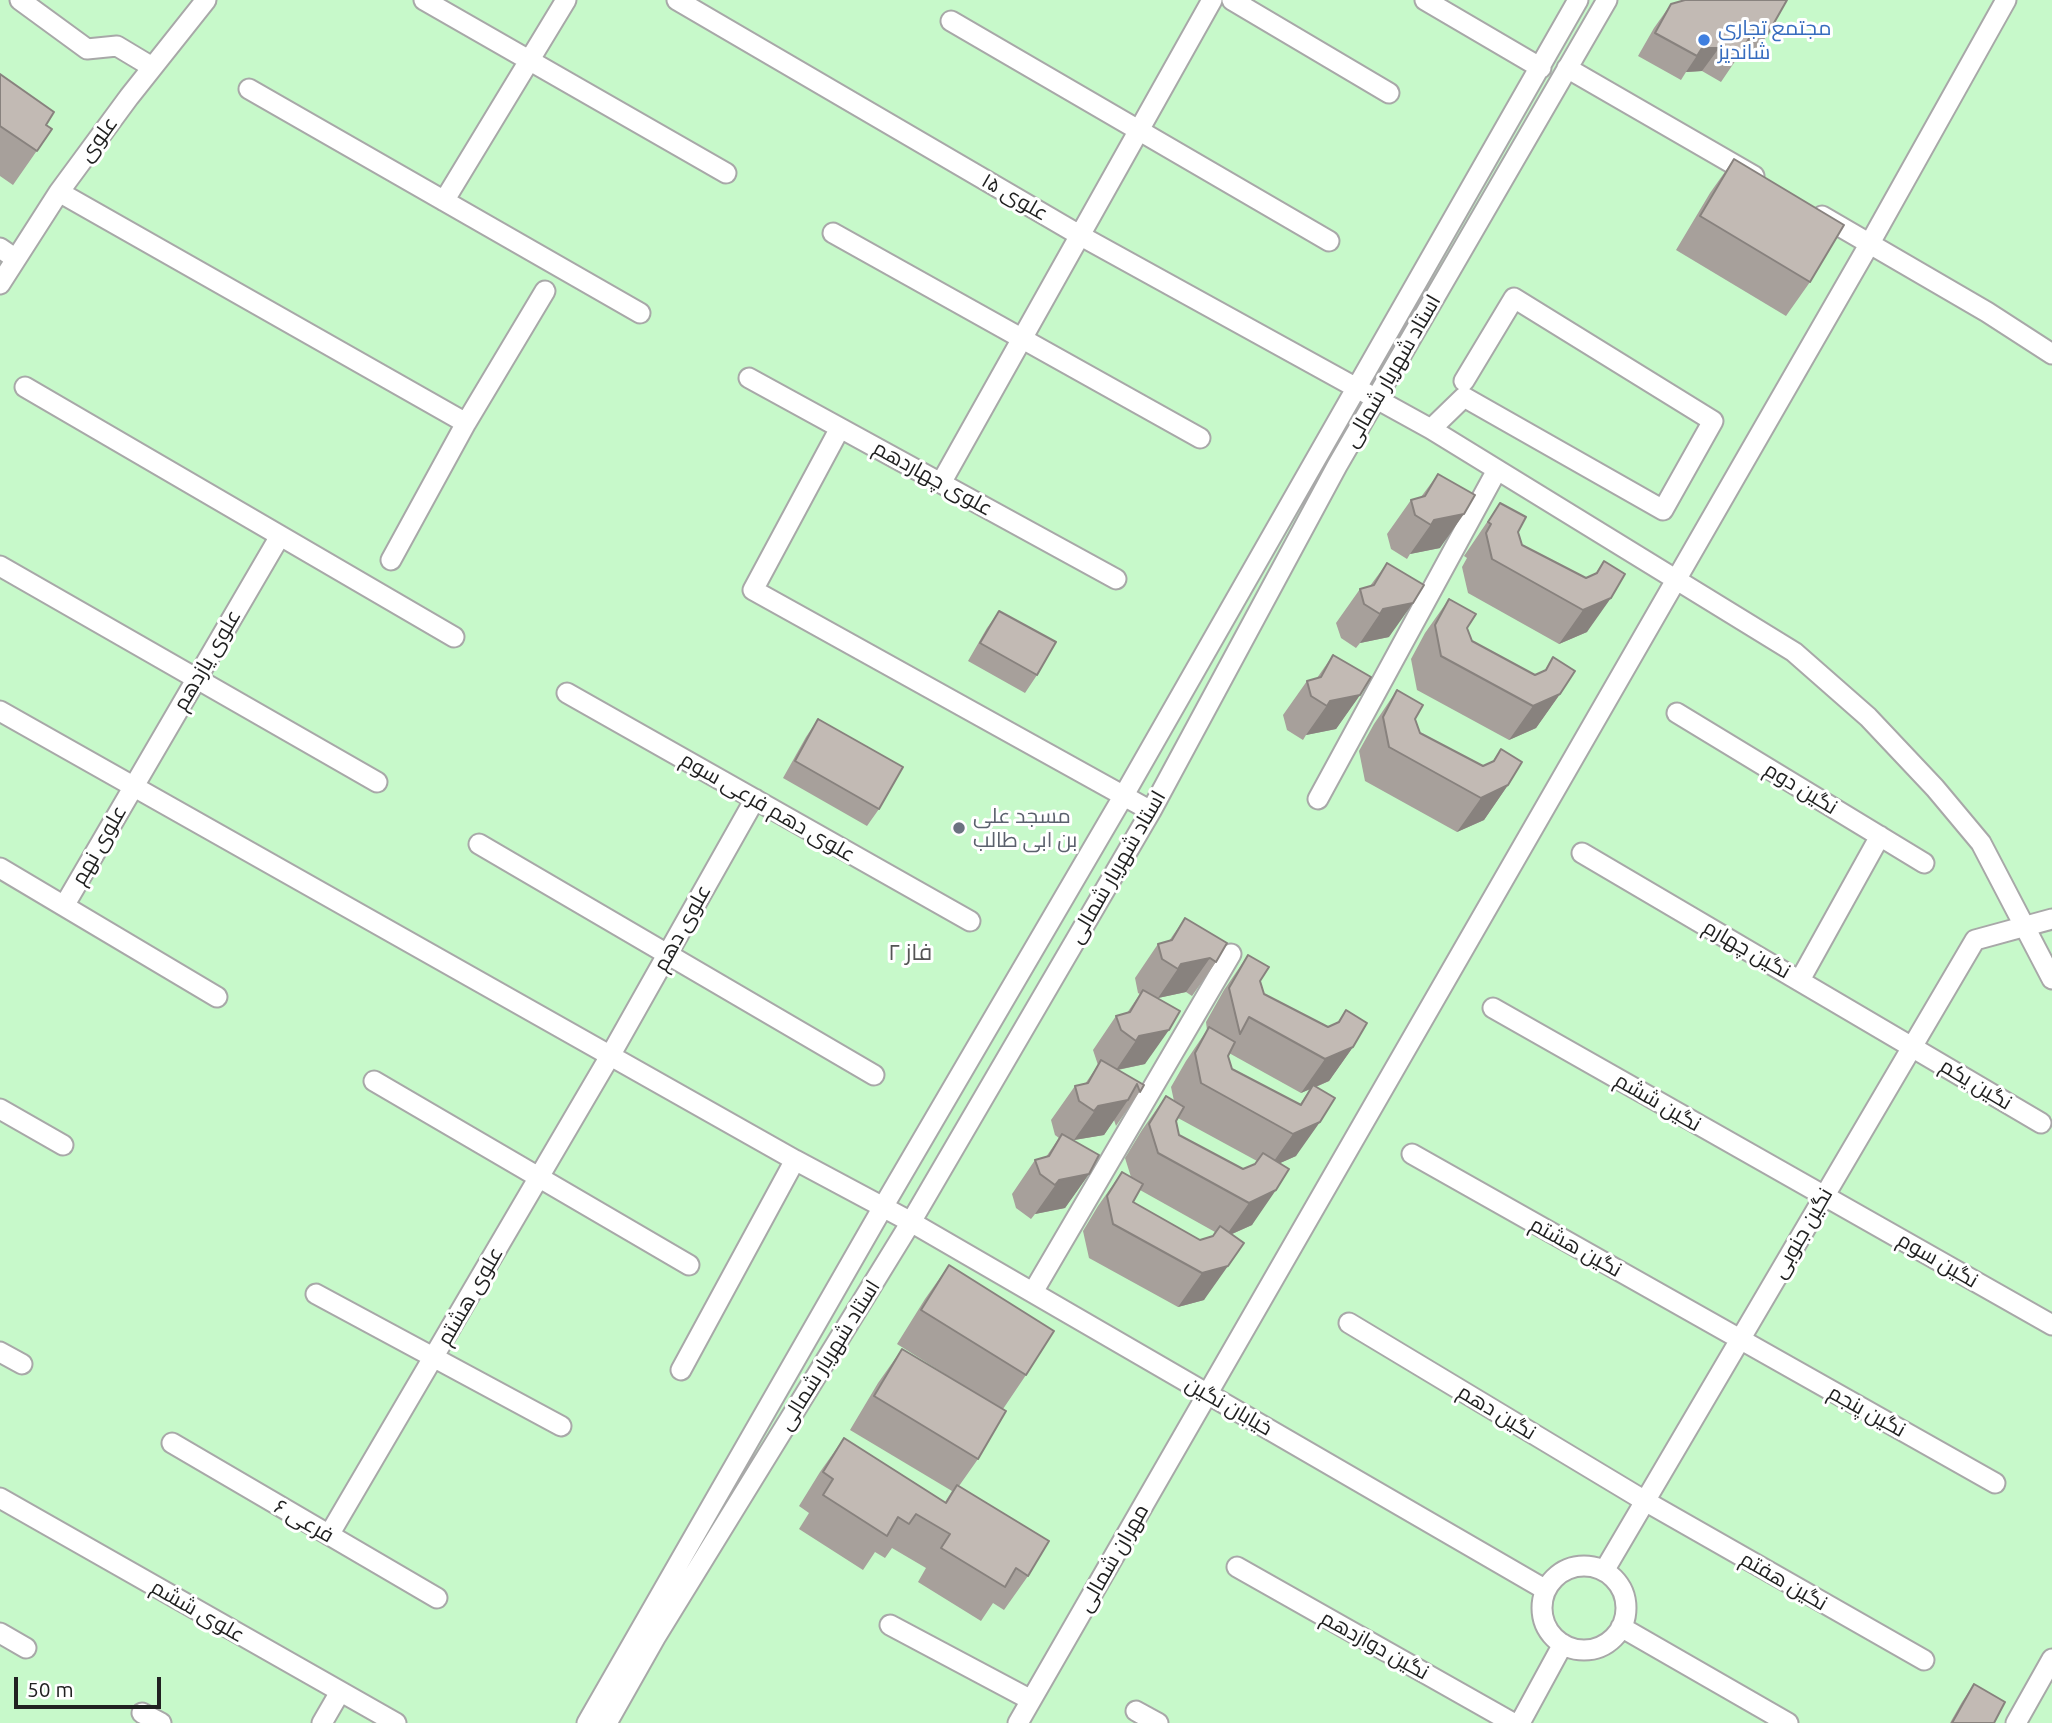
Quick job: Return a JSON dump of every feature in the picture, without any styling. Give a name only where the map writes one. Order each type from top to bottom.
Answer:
[{"type":"street","points":[[20,0],[87,49],[117,46],[152,67]]},
{"type":"street","name":"علوی","points":[[0,284],[8,254],[59,192],[152,67],[206,0]]},
{"type":"street","points":[[424,0],[726,173]]},
{"type":"street","points":[[444,201],[566,0]]},
{"type":"street","name":"علوی ۱۵","points":[[677,0],[1081,236],[1431,429],[1676,577],[1794,652],[1868,718],[1936,788],[1981,843],[2052,979]]},
{"type":"street","points":[[942,483],[1212,0]]},
{"type":"street","points":[[1232,0],[1389,93]]},
{"type":"street","points":[[1425,0],[1541,68]]},
{"type":"street","name":"استاد شهریار شمالی","points":[[587,1723],[883,1207],[1124,795],[1578,0]]},
{"type":"street","name":"استاد شهریار شمالی","points":[[607,1723],[655,1638],[911,1222],[1151,811],[1377,399],[1607,0]]},
{"type":"street","name":"مهران شمالی","points":[[1018,1723],[1870,243],[2006,0]]},
{"type":"street","points":[[951,21],[1140,128],[1329,241]]},
{"type":"street","points":[[1567,68],[1776,189]]},
{"type":"street","points":[[249,89],[640,313]]},
{"type":"street","points":[[59,192],[466,423]]},
{"type":"street","points":[[1800,203],[2052,355]]},
{"type":"street","points":[[833,233],[1200,438]]},
{"type":"street","points":[[391,560],[466,423],[545,291]]},
{"type":"street","points":[[1431,429],[1464,397],[1663,510],[1713,421],[1514,298],[1464,381]]},
{"type":"street","name":"علوی چهاردهم","points":[[749,378],[1116,579]]},
{"type":"street","points":[[25,387],[454,637]]},
{"type":"street","points":[[840,428],[753,590],[1151,811]]},
{"type":"street","points":[[1318,799],[1497,470]]},
{"type":"street","name":"علوی یازدهم","points":[[134,785],[281,536]]},
{"type":"street","points":[[0,566],[377,782]]},
{"type":"street","name":"علوی دهم فرعی سوم","points":[[567,693],[970,921]]},
{"type":"street","name":"خیابان نگین","points":[[0,711],[794,1160],[911,1222],[1546,1590]]},
{"type":"street","name":"نگین دوم","points":[[1677,713],[1924,863]]},
{"type":"street","name":"علوی نهم","points":[[64,906],[134,785]]},
{"type":"street","name":"علوی دهم","points":[[610,1056],[755,799]]},
{"type":"street","points":[[1800,980],[1880,836]]},
{"type":"street","points":[[479,844],[874,1075]]},
{"type":"street","name":"نگین چهارم","points":[[1582,853],[1911,1045]]},
{"type":"street","points":[[0,868],[217,997]]},
{"type":"street","name":"نگین جنوبی","points":[[1604,1571],[1975,940],[2052,919]]},
{"type":"street","points":[[1032,1292],[1231,954]]},
{"type":"street","name":"نگین ششم","points":[[1493,1008],[1823,1196]]},
{"type":"street","name":"نگین یکم","points":[[1911,1045],[2041,1123]]},
{"type":"street","name":"علوی هشتم","points":[[329,1535],[610,1056]]},
{"type":"street","points":[[374,1081],[689,1265]]},
{"type":"street","points":[[0,1109],[62,1145]]},
{"type":"street","name":"نگین هشتم","points":[[1412,1154],[1739,1339]]},
{"type":"street","points":[[681,1370],[794,1160]]},
{"type":"street","name":"نگین سوم","points":[[1823,1196],[2052,1325]]},
{"type":"street","points":[[316,1294],[435,1355],[561,1426]]},
{"type":"street","name":"نگین دهم","points":[[1349,1323],[1645,1501]]},
{"type":"street","name":"نگین پنجم","points":[[1739,1339],[1995,1483]]},
{"type":"street","points":[[0,1352],[22,1364]]},
{"type":"street","name":"فرعی ۶","points":[[172,1443],[437,1598]]},
{"type":"street","name":"علوی ششم","points":[[0,1498],[396,1723]]},
{"type":"street","name":"نگین هفتم","points":[[1645,1501],[1923,1660]]},
{"type":"street","points":[[1582,1566],[1604,1571],[1614,1579],[1625,1602],[1621,1627],[1614,1638],[1589,1650],[1563,1644],[1546,1626],[1542,1602],[1546,1590],[1561,1573],[1571,1568],[1582,1566]]},
{"type":"street","name":"نگین دوازدهم","points":[[1237,1567],[1513,1723]]},
{"type":"street","points":[[890,1625],[1031,1700]]},
{"type":"street","points":[[1621,1627],[1788,1723]]},
{"type":"street","points":[[0,1633],[26,1648]]},
{"type":"street","points":[[1520,1723],[1563,1644]]},
{"type":"street","points":[[2016,1723],[2052,1659]]},
{"type":"street","points":[[322,1723],[340,1692]]},
{"type":"street","points":[[1136,1711],[1158,1723]]},
{"type":"street","points":[[142,1713],[161,1723]]},
{"type":"green space","points":[[0,0],[2052,0],[2052,1723],[0,1723]]},
{"type":"building","name":"مجتمع تجاری شاندیز","points":[[1685,0],[1787,0],[1766,37],[1754,30],[1737,59],[1719,48],[1702,48],[1697,56],[1655,33],[1671,4]]},
{"type":"building","points":[[0,74],[54,112],[46,125],[52,129],[37,151],[0,126]]},
{"type":"building","points":[[1734,159],[1844,225],[1810,282],[1700,216]]},
{"type":"building","points":[[1438,474],[1475,495],[1464,514],[1434,520],[1431,525],[1415,515],[1411,500],[1425,496]]},
{"type":"building","points":[[1500,503],[1526,517],[1518,532],[1522,545],[1586,578],[1597,573],[1604,561],[1625,574],[1611,598],[1583,610],[1492,559],[1486,533],[1491,524],[1488,522]]},
{"type":"building","points":[[1387,563],[1424,585],[1413,603],[1383,609],[1380,614],[1364,604],[1360,589],[1374,585]]},
{"type":"building","points":[[1449,599],[1476,614],[1467,628],[1472,641],[1535,675],[1546,670],[1553,657],[1575,671],[1560,694],[1533,706],[1441,656],[1435,625]]},
{"type":"building","points":[[999,611],[1056,642],[1037,675],[980,643]]},
{"type":"building","points":[[1333,655],[1371,677],[1360,695],[1330,701],[1327,706],[1311,696],[1307,681],[1321,677]]},
{"type":"building","points":[[1397,690],[1423,705],[1415,719],[1420,733],[1483,766],[1494,761],[1501,749],[1522,762],[1508,785],[1481,798],[1389,747],[1383,717]]},
{"type":"building","points":[[818,719],[903,767],[879,809],[795,761]]},
{"type":"building","points":[[1185,918],[1227,943],[1216,962],[1210,958],[1181,964],[1178,969],[1162,959],[1158,944],[1172,940]]},
{"type":"building","points":[[1248,955],[1269,967],[1260,981],[1264,994],[1328,1027],[1339,1022],[1346,1010],[1367,1023],[1353,1047],[1325,1059],[1249,1017],[1240,1034],[1229,988]]},
{"type":"building","points":[[1143,990],[1180,1011],[1169,1030],[1139,1036],[1136,1041],[1121,1030],[1116,1016],[1130,1012]]},
{"type":"building","points":[[1209,1027],[1235,1042],[1228,1056],[1232,1069],[1301,1105],[1313,1085],[1335,1098],[1320,1122],[1293,1134],[1201,1083],[1195,1053]]},
{"type":"building","points":[[1101,1060],[1144,1085],[1140,1092],[1137,1084],[1128,1100],[1098,1106],[1094,1111],[1079,1101],[1075,1086],[1088,1083]]},
{"type":"building","points":[[1166,1096],[1184,1107],[1176,1121],[1179,1135],[1243,1169],[1255,1164],[1263,1153],[1289,1169],[1276,1190],[1249,1203],[1158,1153],[1149,1124]]},
{"type":"building","points":[[1062,1134],[1099,1155],[1089,1174],[1059,1180],[1055,1185],[1040,1174],[1035,1160],[1049,1156]]},
{"type":"building","points":[[1122,1172],[1143,1184],[1133,1202],[1200,1240],[1213,1236],[1220,1226],[1244,1243],[1228,1266],[1202,1273],[1113,1224],[1107,1196]]},
{"type":"building","points":[[949,1265],[1054,1331],[1026,1375],[921,1310]]},
{"type":"building","points":[[902,1349],[1006,1411],[978,1459],[874,1396]]},
{"type":"building","points":[[844,1438],[946,1503],[957,1485],[1049,1541],[1028,1576],[1016,1568],[1005,1587],[941,1548],[950,1534],[916,1514],[909,1524],[898,1517],[887,1536],[823,1495],[833,1479],[823,1472]]},
{"type":"building","points":[[1974,1684],[2005,1702],[1994,1723],[1952,1723]]},
{"type":"place","name":"مجتمع تجاری شاندیز","points":[[1704,40]]},
{"type":"place","name":"مسجد علی بن ابی طالب","points":[[959,828]]},
{"type":"district","name":"فاز ۲","points":[[910,952]]}]
